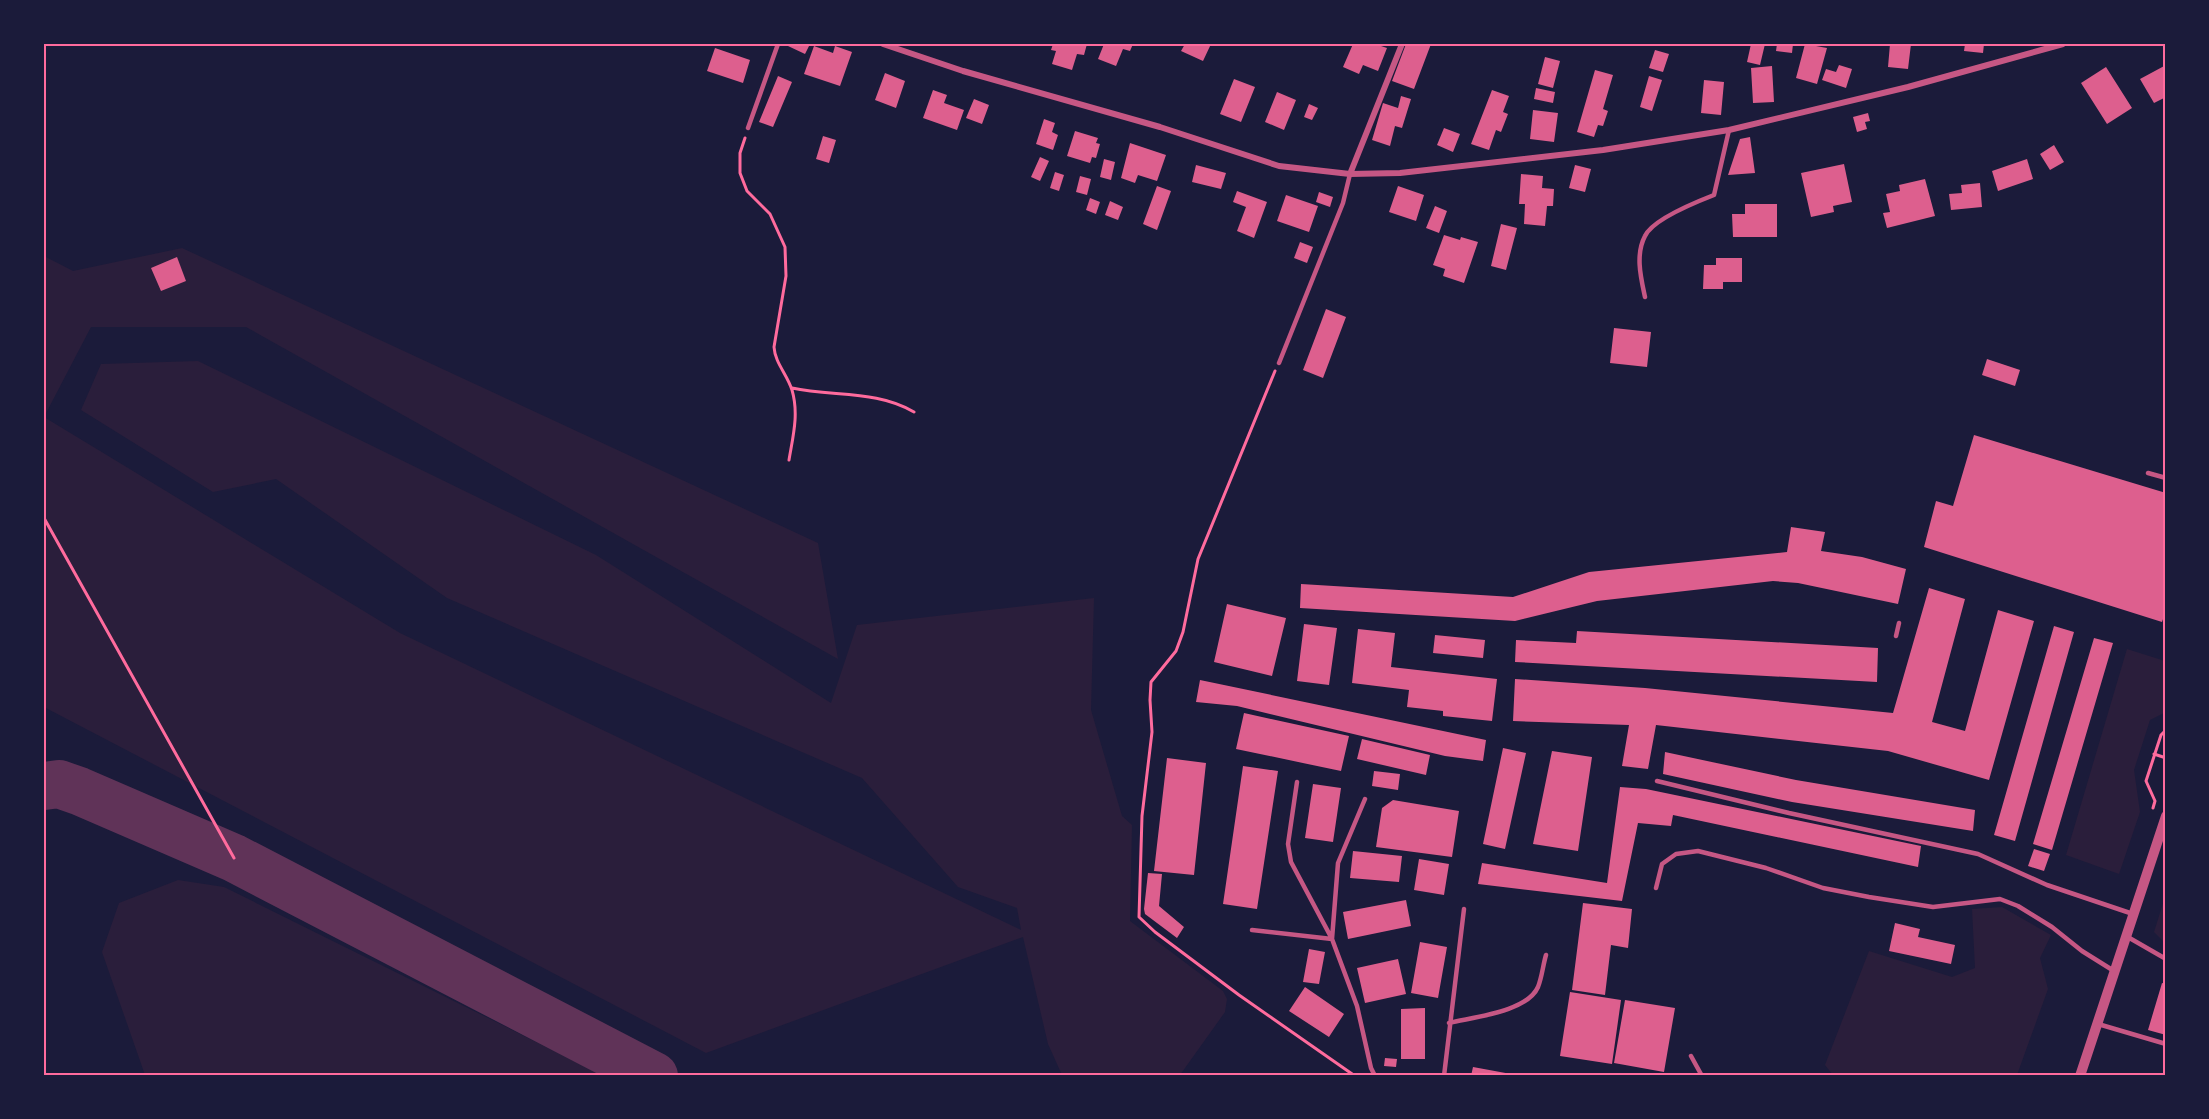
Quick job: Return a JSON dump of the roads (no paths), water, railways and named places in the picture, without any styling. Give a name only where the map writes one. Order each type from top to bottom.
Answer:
[{"type":"street","points":[[883,44],[963,71],[1160,127],[1279,166],[1350,174],[1400,173],[1603,150],[1729,130],[1908,87],[2063,44]]},
{"type":"street","points":[[1350,174],[1402,44]]},
{"type":"street","points":[[2080,1076],[2166,816]]},
{"type":"lane","points":[[748,128],[778,44]]},
{"type":"lane","points":[[1645,297],[1639,267],[1645,236],[1652,227],[1691,204],[1714,195],[1729,130]]},
{"type":"lane","points":[[1279,363],[1343,203],[1350,174]]},
{"type":"lane","points":[[2148,472],[2166,478]]},
{"type":"lane","points":[[1896,636],[1899,623]]},
{"type":"lane","points":[[1297,782],[1288,844],[1291,861],[1332,939],[1357,1006],[1374,1076]]},
{"type":"lane","points":[[1657,782],[1978,854],[2047,885],[2134,914]]},
{"type":"lane","points":[[1332,939],[1338,863],[1365,799]]},
{"type":"lane","points":[[1656,888],[1662,864],[1676,854],[1698,851],[1766,868],[1823,888],[1869,897],[1933,907],[2000,899],[2018,906],[2052,927],[2114,971]]},
{"type":"lane","points":[[1444,1076],[1464,909]]},
{"type":"lane","points":[[1252,930],[1332,939]]},
{"type":"lane","points":[[2126,936],[2166,958]]},
{"type":"lane","points":[[1449,1023],[1515,1007],[1530,998],[1537,988],[1546,955]]},
{"type":"lane","points":[[2098,1024],[2166,1044]]},
{"type":"lane","points":[[1691,1056],[1702,1076]]}]
